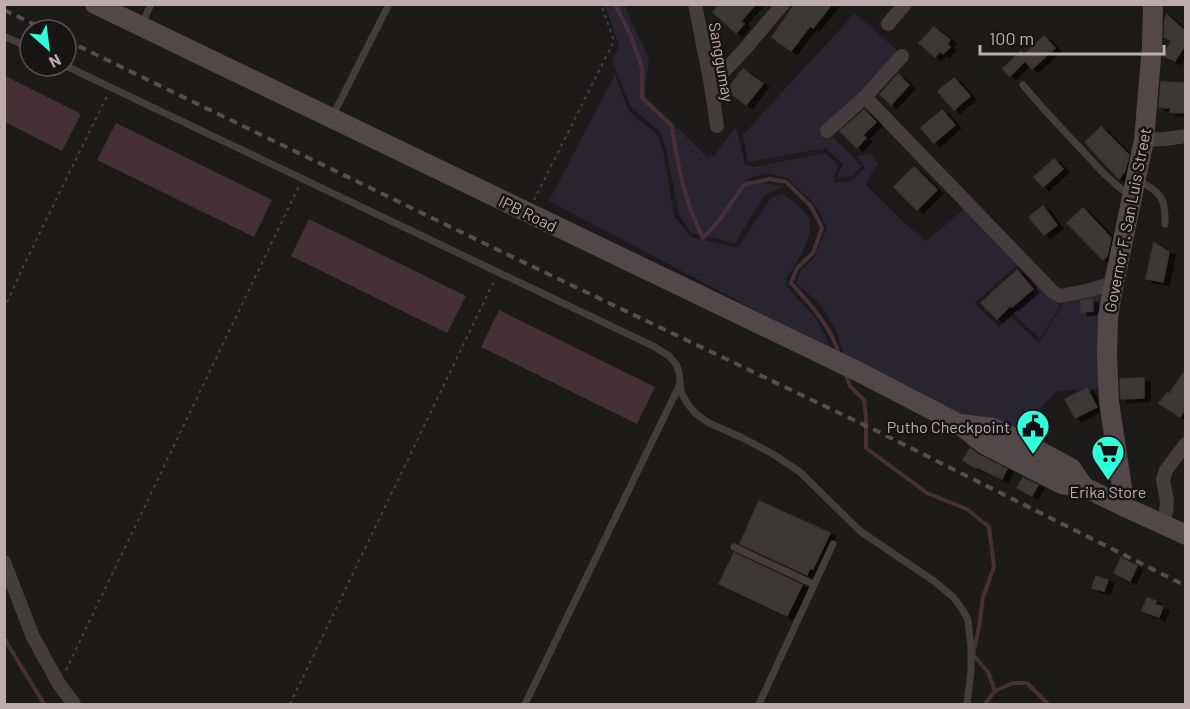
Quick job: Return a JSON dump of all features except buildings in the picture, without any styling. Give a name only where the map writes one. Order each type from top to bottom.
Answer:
[{"type":"street","name":"IPB Road","points":[[95,4],[800,343],[958,424],[993,428],[1015,438],[1071,468],[1084,487],[1185,535]]},
{"type":"street","name":"Sanggumay","points":[[695,4],[717,126]]},
{"type":"street","points":[[711,85],[783,4]]},
{"type":"street","points":[[888,24],[904,4]]},
{"type":"street","name":"Governor F. San Luis Street","points":[[1125,507],[1112,428],[1107,357],[1108,317],[1144,140],[1153,4]]},
{"type":"street","points":[[827,131],[865,96],[902,56]]},
{"type":"street","points":[[865,96],[1053,292],[1060,296],[1114,284]]},
{"type":"street","points":[[1144,140],[1185,136]]},
{"type":"street","points":[[1162,524],[1167,501],[1163,480],[1166,470],[1185,444]]},
{"type":"street","points":[[4,562],[33,637],[59,684],[74,705]]},
{"type":"lane","points":[[141,26],[151,4]]},
{"type":"lane","points":[[332,117],[389,4]]},
{"type":"lane","points":[[4,36],[18,42]]},
{"type":"lane","points":[[78,72],[655,347],[669,356],[679,372],[681,392],[695,413],[709,423],[773,454],[800,472],[854,526],[934,581],[953,597],[968,620],[971,671],[967,705]]},
{"type":"lane","points":[[1023,85],[1041,107],[1119,187],[1148,186],[1162,199],[1166,207],[1165,224]]},
{"type":"lane","points":[[525,705],[680,384]]},
{"type":"lane","points":[[759,705],[833,544]]},
{"type":"lane","points":[[734,547],[813,584]]},
{"type":"lane","points":[[531,693],[532,705]]},
{"type":"path","points":[[527,213],[614,41],[601,4]]},
{"type":"path","points":[[4,309],[111,88]]},
{"type":"path","points":[[59,684],[303,178]]},
{"type":"path","points":[[290,705],[498,273]]},
{"type":"shaded area","points":[[605,5],[625,5],[649,58],[645,96],[707,157],[714,156],[736,127],[745,164],[753,167],[825,153],[839,165],[833,178],[835,183],[851,181],[865,168],[857,157],[870,153],[878,163],[865,184],[926,241],[966,208],[1021,262],[975,303],[999,327],[1010,316],[1039,343],[1064,302],[1107,293],[1097,355],[1099,389],[1058,391],[1040,408],[1035,423],[1048,430],[1039,443],[958,418],[846,362],[836,330],[822,306],[796,283],[801,270],[813,259],[827,228],[815,204],[787,178],[766,173],[743,180],[783,186],[764,196],[735,243],[691,233],[679,215],[666,149],[660,132],[630,106],[612,61],[619,46]]},
{"type":"shaded area","points":[[855,13],[900,53],[824,129],[862,166],[852,176],[837,178],[843,164],[825,148],[748,162],[743,135]]},
{"type":"shaded area","points":[[615,74],[628,109],[657,134],[663,150],[674,216],[691,237],[738,248],[770,199],[782,193],[807,215],[810,222],[808,239],[786,280],[787,287],[815,317],[833,351],[549,201]]},
{"type":"shaded area","points":[[5,76],[81,114],[62,151],[5,122]]},
{"type":"shaded area","points":[[116,123],[272,200],[254,237],[97,160]]},
{"type":"shaded area","points":[[309,219],[466,296],[447,333],[291,256]]},
{"type":"shaded area","points":[[1039,286],[1060,306],[1040,339],[1014,314]]},
{"type":"shaded area","points":[[499,310],[655,387],[637,424],[481,347]]},
{"type":"waterway","points":[[615,4],[631,36],[642,68],[642,98],[672,126],[683,184],[691,211],[703,238],[717,223],[744,185],[769,179],[786,182],[811,206],[822,228],[813,253],[797,268],[791,283],[813,307],[831,334],[839,354]]},
{"type":"waterway","points":[[845,372],[850,386],[864,400],[866,448],[927,493],[967,509],[989,527],[994,567],[983,597],[973,655],[988,672],[995,691]]},
{"type":"waterway","points":[[4,638],[44,704]]},
{"type":"waterway","points":[[985,704],[995,691],[1013,683],[1027,683],[1048,704]]},
{"type":"railway","points":[[4,10],[21,18]]},
{"type":"railway","points":[[78,46],[879,432],[1186,586]]},
{"type":"place","name":"Putho Checkpoint","points":[[1033,455]]},
{"type":"place","name":"Erika Store","points":[[1108,481]]}]
